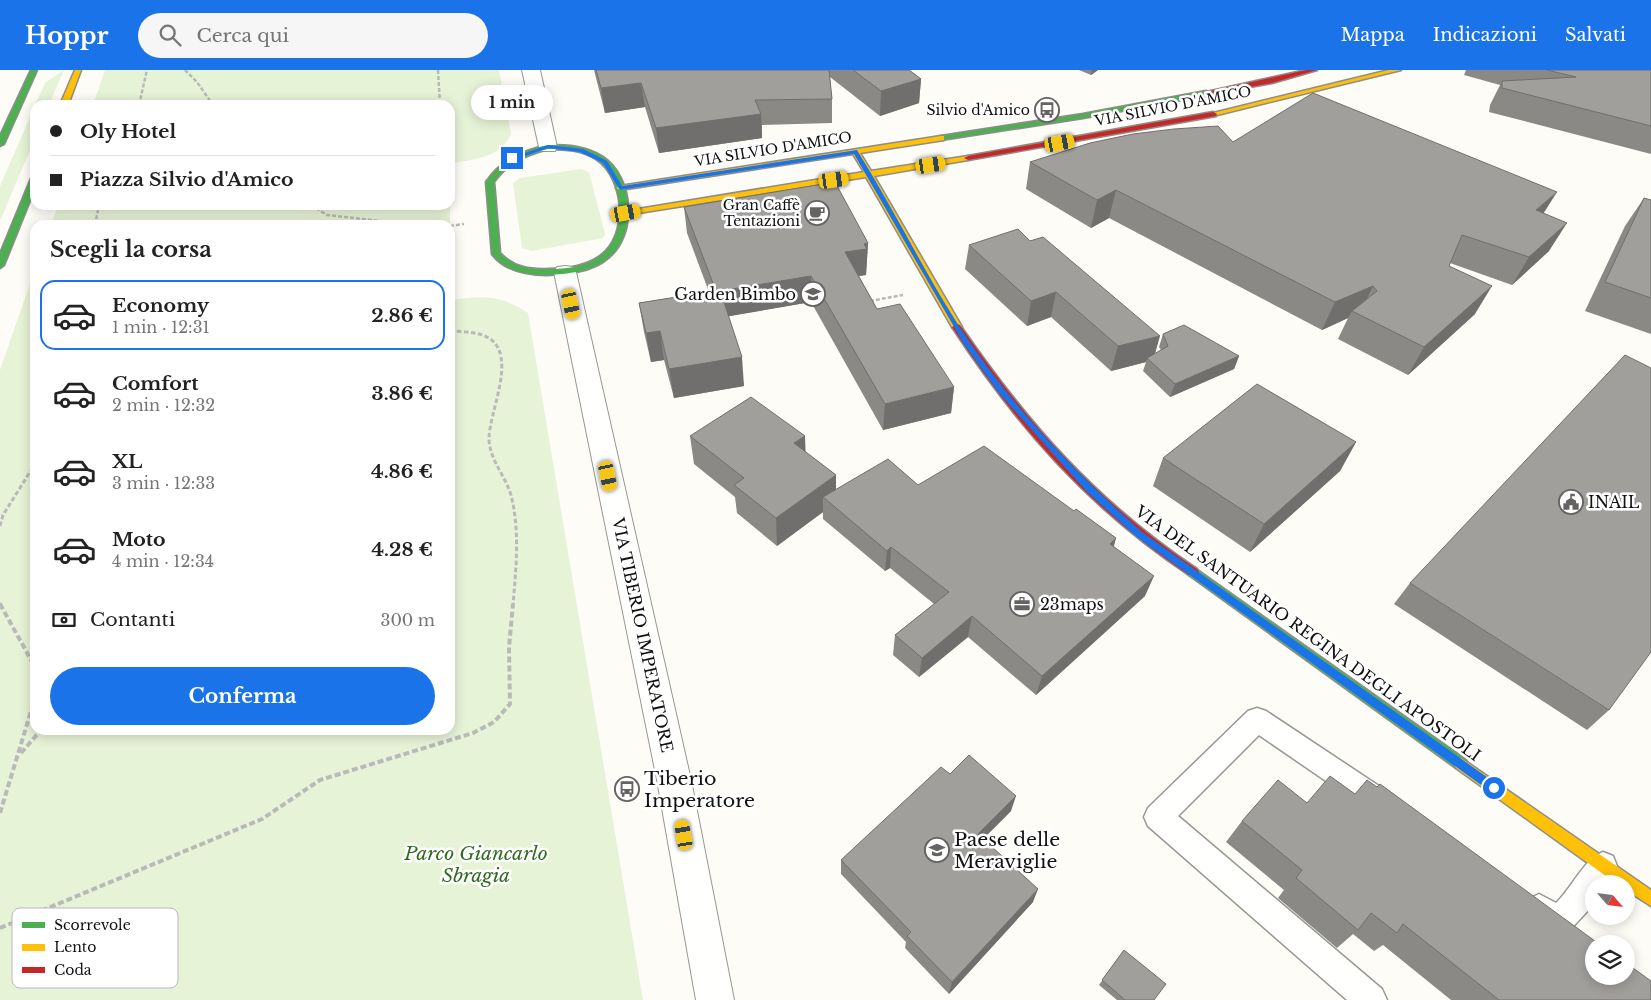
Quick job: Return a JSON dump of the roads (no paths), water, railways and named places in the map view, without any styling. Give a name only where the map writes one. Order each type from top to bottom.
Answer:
[{"type":"street","points":[[0,144],[34,70]]},
{"type":"street","points":[[66,100],[78,70]]},
{"type":"street","points":[[531,70],[548,147]]},
{"type":"street","name":"VIA SILVIO D'AMICO","points":[[620,188],[1102,113],[1272,81],[1314,70]]},
{"type":"street","name":"VIA SILVIO D'AMICO","points":[[626,213],[870,175],[1147,127],[1294,96],[1398,70]]},
{"type":"street","points":[[25,89],[46,75]]},
{"type":"street","points":[[548,147],[576,149],[599,157],[610,167],[620,188],[626,213],[625,228],[613,253],[593,265],[565,272],[542,273],[515,268],[500,259],[496,254],[490,182],[502,165],[512,158],[548,147]]},
{"type":"street","name":"VIA DEL SANTUARIO REGINA DEGLI APOSTOLI","points":[[856,152],[967,344],[1001,392],[1090,490],[1140,534],[1651,899]]},
{"type":"street","points":[[0,265],[30,190]]},
{"type":"street","name":"VIA TIBERIO IMPERATORE","points":[[565,272],[674,780],[715,1000]]},
{"type":"lane","points":[[1371,1000],[1158,817],[1257,719],[1403,818]]},
{"type":"lane","points":[[1518,895],[1558,922],[1577,903],[1603,866]]},
{"type":"place","name":"Silvio d'Amico","points":[[1047,110]]},
{"type":"place","name":"Gran Caffè Tentazioni","points":[[817,213]]},
{"type":"place","name":"Garden Bimbo","points":[[813,294]]},
{"type":"place","name":"INAIL","points":[[1571,502]]},
{"type":"place","name":"23maps","points":[[1022,604]]},
{"type":"place","name":"Tiberio Imperatore","points":[[627,789]]},
{"type":"place","name":"Paese delle Meraviglie","points":[[937,850]]},
{"type":"park label","name":"Parco Giancarlo Sbragia","points":[[476,864]]}]
